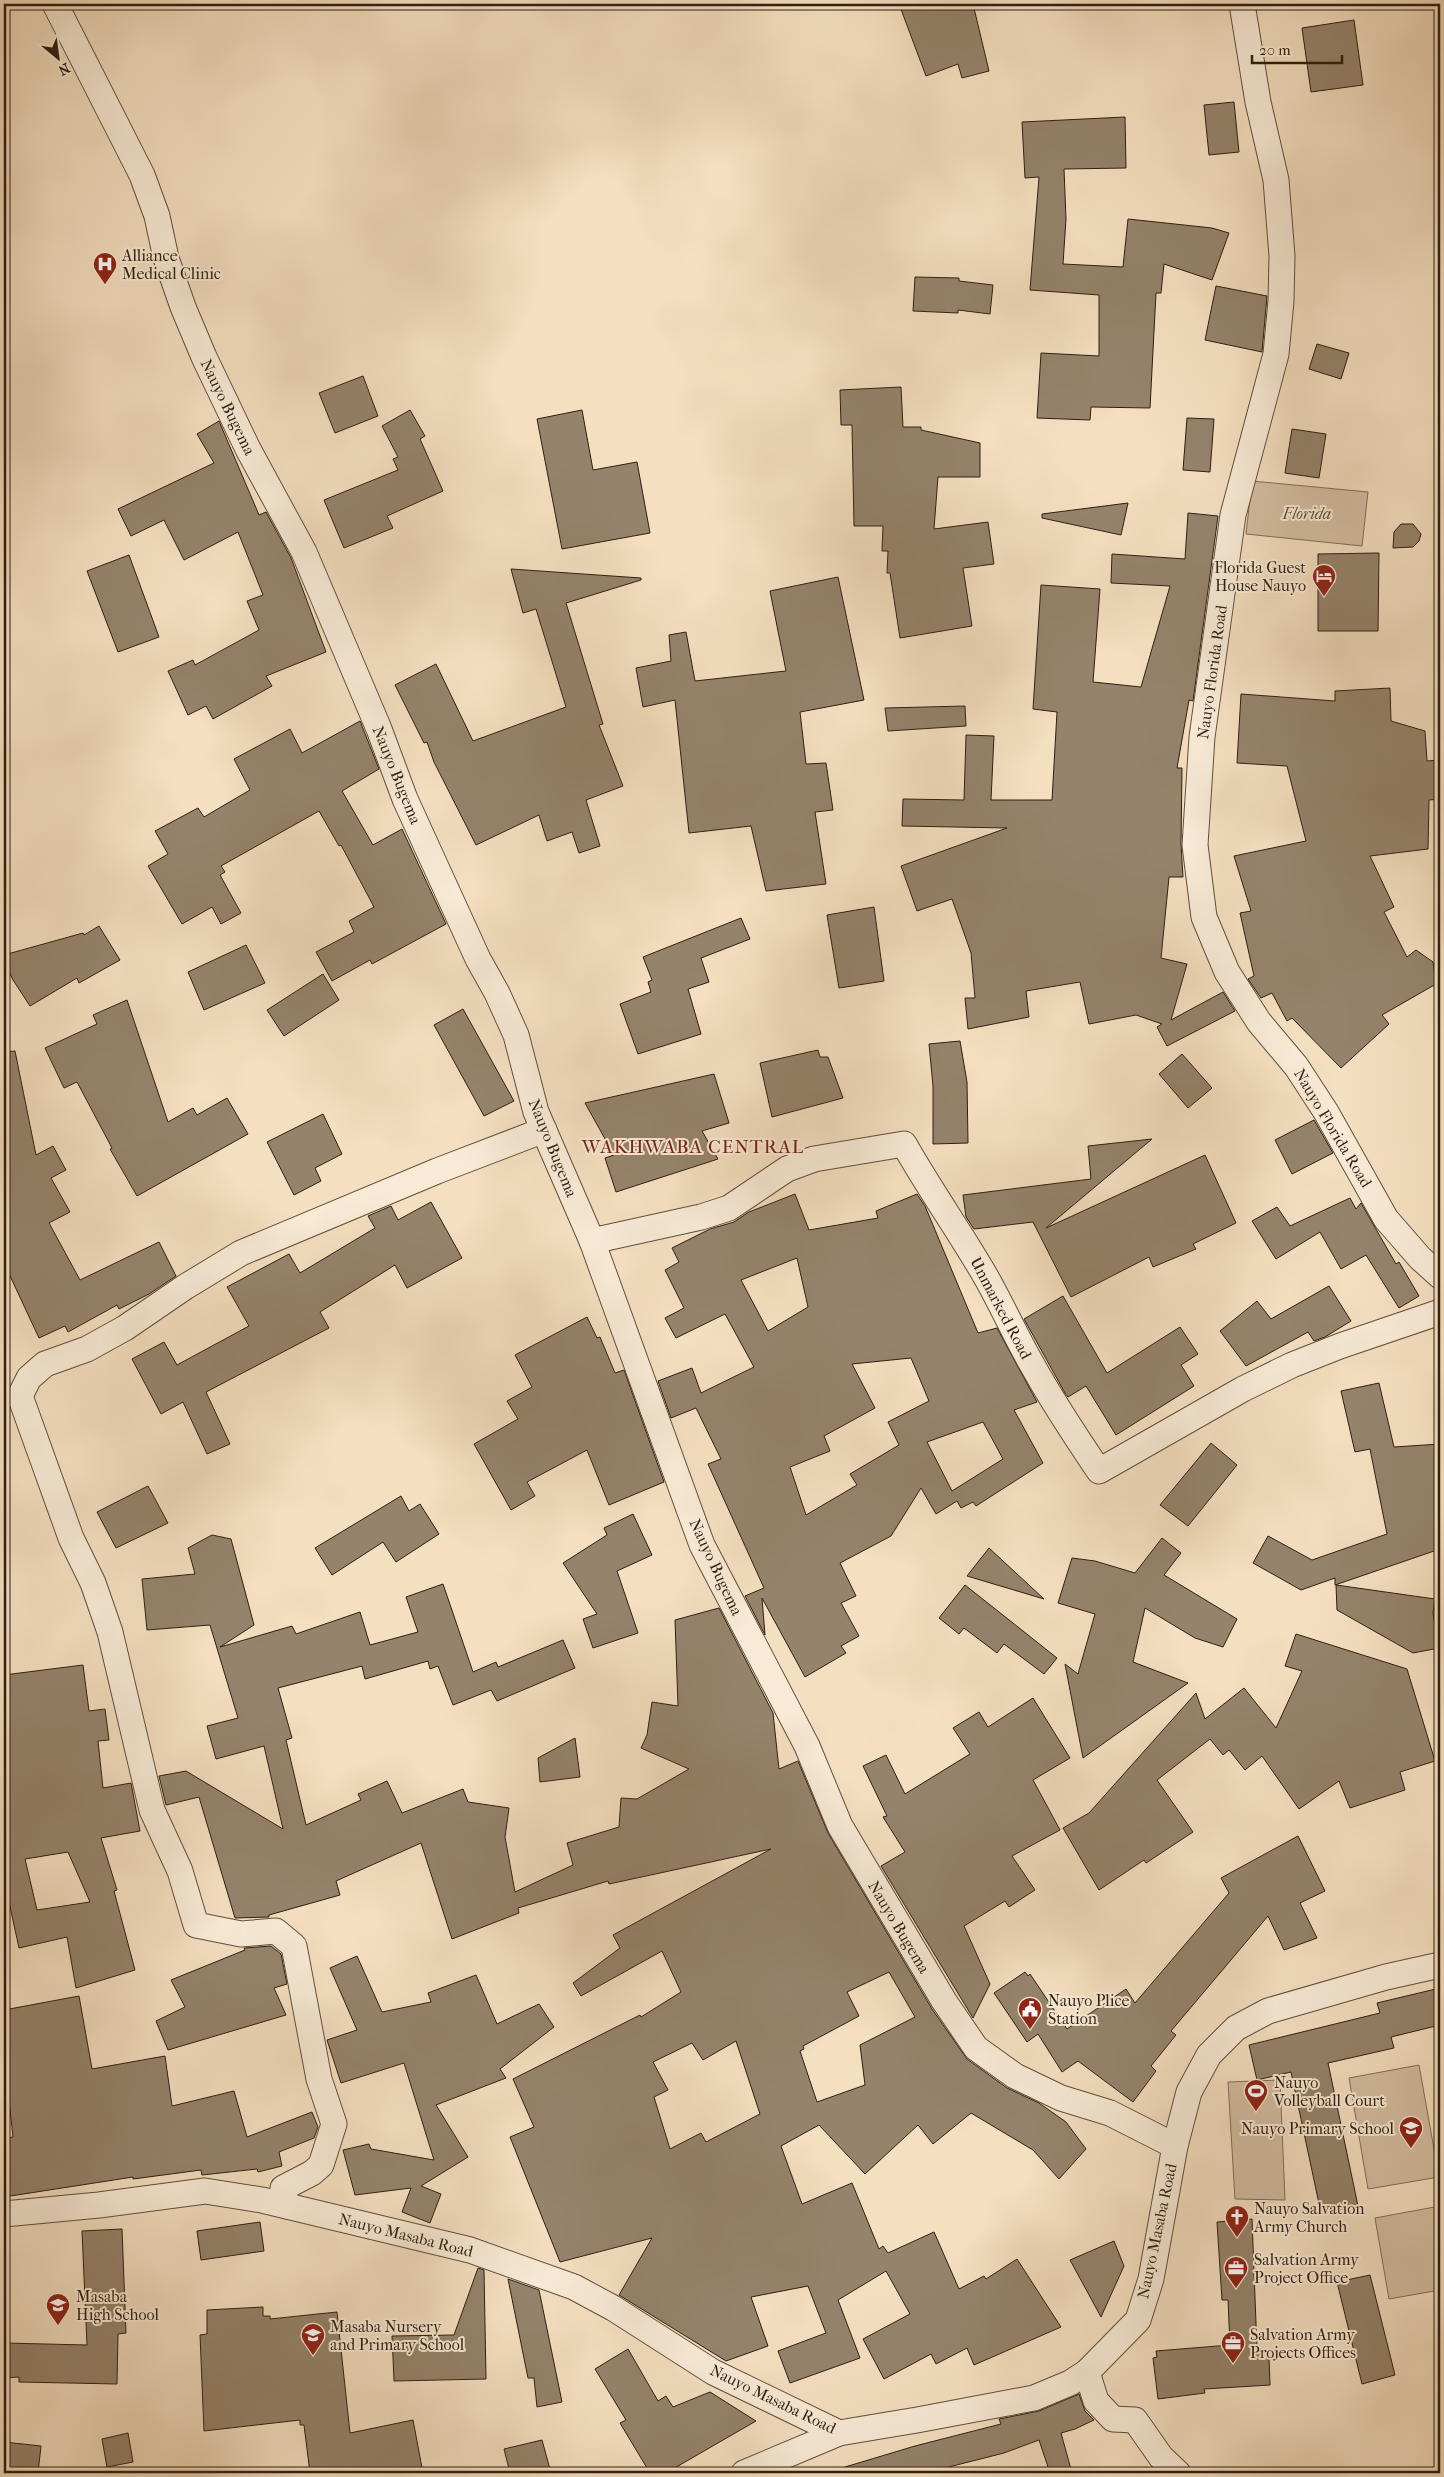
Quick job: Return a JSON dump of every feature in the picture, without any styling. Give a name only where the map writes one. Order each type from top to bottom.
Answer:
[{"type":"street","name":"Nauyo Bugema","points":[[55,4],[142,175],[156,216],[166,258],[204,358],[248,449],[304,552],[324,597],[405,800],[516,1035],[536,1112],[592,1241],[702,1546],[796,1724],[840,1826],[944,2002],[976,2048],[1015,2076],[1061,2098],[1110,2113],[1175,2146]]},
{"type":"street","name":"Nauyo Florida Road","points":[[1242,4],[1258,102],[1276,180],[1282,256],[1281,302],[1276,354],[1233,516],[1202,736],[1195,845],[1204,917],[1227,972],[1259,1022],[1296,1066],[1386,1218],[1420,1258],[1440,1276]]},
{"type":"street","points":[[287,2206],[283,2188],[312,2173],[321,2165],[334,2124],[319,2079],[294,1946],[276,1931],[241,1934],[196,1924],[180,1871],[152,1810],[110,1632],[94,1583],[71,1538],[20,1396],[29,1378],[45,1364],[87,1349],[118,1332],[185,1286],[241,1253],[437,1171],[544,1130]]},
{"type":"street","name":"Unmarked Road","points":[[592,1241],[701,1217],[729,1208],[787,1169],[814,1159],[904,1144],[930,1191],[975,1258],[1062,1416],[1099,1471],[1243,1389],[1292,1365],[1340,1346],[1440,1312]]},
{"type":"street","name":"Nauyo Masaba Road","points":[[4,2214],[99,2205],[205,2191],[262,2200],[470,2250],[574,2287],[613,2308],[714,2372],[840,2433],[1034,2398],[1070,2383],[1087,2372],[1138,2320],[1151,2279],[1175,2146],[1189,2092],[1209,2055],[1236,2028],[1268,2011],[1386,1977],[1440,1965]]},
{"type":"street","points":[[1087,2372],[1096,2401],[1113,2419],[1135,2420],[1161,2457],[1178,2473]]},
{"type":"street","points":[[744,2473],[840,2433]]},
{"type":"green space","name":"Florida","points":[[1252,481],[1368,492],[1362,546],[1246,534]]},
{"type":"green space","points":[[1419,2065],[1439,2177],[1368,2189],[1349,2078]]},
{"type":"green space","name":"Nauyo Volleyball Court","points":[[1280,2080],[1285,2200],[1235,2199],[1228,2082]]},
{"type":"green space","points":[[1440,2206],[1440,2290],[1389,2299],[1375,2218]]},
{"type":"building","points":[[899,4],[973,4],[989,71],[962,78],[958,64],[926,76]]},
{"type":"building","points":[[1354,20],[1363,85],[1311,92],[1302,28]]},
{"type":"building","points":[[1234,102],[1239,152],[1209,155],[1204,105]]},
{"type":"building","points":[[1125,117],[1126,168],[1064,169],[1066,219],[1063,264],[1123,267],[1128,219],[1212,228],[1229,233],[1212,280],[1164,264],[1161,293],[1156,293],[1150,408],[1091,407],[1090,420],[1037,418],[1041,353],[1099,356],[1099,295],[1030,290],[1039,177],[1025,178],[1022,122]]},
{"type":"building","points":[[915,277],[959,278],[959,281],[993,285],[990,314],[958,310],[958,313],[913,311]]},
{"type":"building","points":[[1216,286],[1267,296],[1262,352],[1205,340]]},
{"type":"building","points":[[1317,344],[1349,353],[1341,379],[1309,369]]},
{"type":"building","points":[[363,376],[378,416],[335,433],[319,393]]},
{"type":"building","points":[[901,387],[903,427],[921,427],[921,430],[980,443],[980,477],[938,477],[934,529],[988,522],[994,564],[963,568],[972,626],[900,638],[890,573],[887,573],[888,551],[882,551],[883,526],[854,526],[852,425],[841,425],[840,390]]},
{"type":"building","points":[[410,410],[425,436],[420,439],[443,491],[387,516],[393,528],[344,548],[324,500],[398,470],[393,459],[398,457],[382,426]]},
{"type":"building","points":[[582,410],[593,470],[637,462],[650,533],[562,549],[537,419]]},
{"type":"building","points":[[1187,418],[1214,419],[1210,472],[1183,470]]},
{"type":"building","points":[[219,421],[259,515],[266,512],[291,558],[326,652],[266,676],[272,686],[213,719],[206,706],[188,715],[168,671],[193,660],[195,665],[259,630],[247,601],[263,595],[238,532],[184,560],[164,520],[131,536],[118,509],[214,463],[197,434]]},
{"type":"building","points":[[1292,429],[1326,434],[1319,478],[1285,473]]},
{"type":"building","points":[[1128,503],[1121,535],[1042,518],[1042,514]]},
{"type":"building","points":[[1188,513],[1218,516],[1193,701],[1189,700],[1177,768],[1182,768],[1181,844],[1183,877],[1169,877],[1161,958],[1187,964],[1171,1020],[1223,992],[1235,1011],[1167,1046],[1157,1027],[1162,1024],[1136,1015],[1089,1024],[1080,982],[1026,991],[1029,1017],[968,1029],[965,998],[975,998],[971,953],[952,899],[917,911],[901,866],[1007,828],[902,826],[903,799],[964,800],[966,735],[994,736],[991,800],[1052,800],[1057,712],[1033,709],[1041,585],[1100,589],[1093,682],[1141,687],[1170,586],[1111,583],[1112,554],[1185,559]]},
{"type":"building","points":[[1401,524],[1413,524],[1421,534],[1419,541],[1413,547],[1393,548],[1394,532]]},
{"type":"building","points":[[1379,553],[1378,631],[1318,631],[1318,554]]},
{"type":"building","points":[[129,555],[159,637],[118,652],[87,571]]},
{"type":"building","points":[[511,569],[641,578],[641,580],[566,603],[603,724],[599,725],[623,786],[586,800],[600,846],[579,853],[572,832],[547,841],[539,815],[476,845],[434,762],[427,742],[424,743],[395,685],[436,664],[473,741],[566,707],[536,609],[523,613]]},
{"type":"building","points":[[838,577],[864,700],[800,712],[806,764],[826,763],[833,810],[815,812],[826,884],[766,891],[751,826],[689,833],[675,700],[643,707],[636,668],[671,661],[669,635],[686,632],[695,681],[786,671],[770,591]]},
{"type":"building","points":[[1390,688],[1391,721],[1425,731],[1427,761],[1440,760],[1440,799],[1429,800],[1428,849],[1370,856],[1394,907],[1384,912],[1407,957],[1416,950],[1433,962],[1436,984],[1382,1015],[1389,1024],[1341,1068],[1292,1018],[1287,1021],[1272,993],[1261,998],[1248,979],[1254,976],[1240,913],[1251,911],[1234,856],[1306,841],[1287,766],[1237,763],[1241,694],[1335,701],[1335,691]]},
{"type":"building","points":[[965,706],[966,726],[888,731],[885,708]]},
{"type":"building","points":[[360,721],[379,769],[342,791],[373,845],[402,829],[446,924],[372,964],[370,960],[332,981],[316,952],[354,932],[349,921],[374,907],[341,845],[339,846],[319,811],[221,866],[225,872],[220,875],[241,913],[221,924],[212,907],[182,924],[148,866],[168,854],[155,831],[198,808],[204,817],[250,790],[234,759],[290,729],[302,753]]},
{"type":"building","points":[[874,907],[884,981],[839,988],[827,915]]},
{"type":"building","points":[[741,918],[750,939],[701,958],[709,982],[688,989],[701,1034],[638,1054],[620,1004],[651,992],[648,982],[652,980],[643,957]]},
{"type":"building","points":[[99,926],[120,960],[79,983],[77,978],[30,1006],[13,980],[4,960],[4,955],[83,933],[84,935]]},
{"type":"building","points":[[246,945],[265,983],[204,1010],[188,972]]},
{"type":"building","points":[[323,974],[339,1000],[284,1036],[267,1010]]},
{"type":"building","points":[[127,1000],[168,1122],[193,1108],[197,1115],[227,1098],[248,1134],[137,1196],[110,1149],[112,1148],[77,1082],[64,1088],[45,1048],[97,1024],[93,1015]]},
{"type":"building","points":[[463,1009],[514,1101],[484,1116],[434,1025]]},
{"type":"building","points":[[960,1041],[967,1082],[968,1143],[933,1144],[933,1086],[929,1044]]},
{"type":"building","points":[[818,1050],[820,1057],[828,1057],[843,1098],[772,1117],[760,1063]]},
{"type":"building","points":[[15,1051],[36,1155],[53,1146],[66,1170],[51,1178],[70,1212],[49,1223],[80,1280],[159,1242],[176,1276],[149,1294],[119,1309],[117,1305],[68,1332],[65,1326],[39,1338],[4,1263],[4,1052]]},
{"type":"building","points":[[1182,1054],[1212,1088],[1188,1108],[1159,1074]]},
{"type":"building","points":[[714,1074],[729,1123],[702,1131],[718,1159],[616,1192],[605,1158],[614,1155],[585,1103]]},
{"type":"building","points":[[323,1114],[342,1154],[315,1168],[321,1181],[294,1195],[267,1142]]},
{"type":"building","points":[[1314,1120],[1333,1153],[1292,1174],[1275,1140]]},
{"type":"building","points":[[1152,1139],[1046,1228],[1205,1155],[1236,1223],[1193,1244],[1196,1249],[1153,1267],[1149,1257],[1071,1297],[1033,1222],[974,1229],[966,1217],[963,1195],[1091,1179],[1088,1146]]},
{"type":"building","points":[[795,1194],[809,1230],[878,1218],[876,1211],[917,1194],[925,1206],[978,1333],[997,1328],[1037,1402],[1014,1410],[1043,1463],[976,1506],[973,1502],[961,1508],[957,1501],[936,1514],[921,1488],[891,1536],[840,1563],[856,1596],[841,1603],[859,1636],[841,1646],[846,1653],[805,1677],[762,1598],[765,1635],[745,1596],[764,1588],[708,1464],[721,1459],[696,1408],[671,1418],[658,1381],[692,1368],[701,1393],[754,1367],[725,1314],[676,1338],[665,1318],[684,1308],[665,1270],[679,1262],[672,1248],[710,1229],[734,1222],[749,1212]],"holes":[[[797,1258],[808,1307],[768,1331],[741,1280]],[[911,1358],[929,1401],[888,1422],[899,1445],[850,1474],[857,1485],[806,1515],[790,1467],[830,1451],[824,1436],[875,1408],[852,1364]],[[983,1422],[1003,1459],[952,1491],[927,1442]]]},
{"type":"building","points":[[1350,1198],[1356,1209],[1361,1203],[1396,1264],[1399,1262],[1419,1296],[1399,1308],[1366,1255],[1341,1269],[1320,1232],[1276,1259],[1252,1221],[1277,1207],[1290,1226]]},
{"type":"building","points":[[431,1202],[462,1258],[407,1288],[395,1265],[320,1312],[329,1328],[206,1392],[230,1444],[207,1454],[183,1402],[161,1414],[132,1359],[164,1342],[177,1365],[249,1326],[227,1287],[289,1254],[300,1273],[375,1228],[368,1216],[391,1206],[398,1220]]},
{"type":"building","points":[[1329,1286],[1351,1321],[1325,1337],[1314,1341],[1308,1332],[1246,1366],[1220,1331],[1257,1301],[1271,1319]]},
{"type":"building","points":[[1063,1296],[1107,1373],[1180,1327],[1198,1354],[1181,1365],[1194,1386],[1116,1435],[1086,1386],[1068,1397],[1024,1319]]},
{"type":"building","points":[[587,1317],[597,1338],[600,1337],[615,1373],[624,1370],[664,1482],[609,1505],[587,1450],[527,1482],[535,1496],[511,1510],[474,1444],[518,1419],[507,1401],[532,1387],[515,1355]]},
{"type":"building","points":[[1379,1383],[1394,1447],[1440,1444],[1440,1549],[1335,1585],[1335,1578],[1301,1590],[1253,1563],[1268,1536],[1312,1560],[1387,1534],[1370,1449],[1355,1452],[1341,1391]]},
{"type":"building","points":[[1211,1443],[1237,1465],[1188,1526],[1160,1505]]},
{"type":"building","points":[[148,1486],[168,1523],[116,1548],[97,1512]]},
{"type":"building","points":[[401,1496],[409,1511],[420,1504],[439,1534],[396,1562],[383,1542],[332,1575],[315,1548]]},
{"type":"building","points":[[633,1514],[652,1555],[617,1571],[638,1633],[593,1648],[583,1619],[597,1614],[563,1563],[607,1535],[604,1528]]},
{"type":"building","points":[[212,1535],[231,1539],[254,1625],[220,1647],[292,1626],[296,1634],[360,1612],[370,1645],[418,1632],[406,1597],[443,1584],[473,1672],[496,1662],[498,1667],[563,1640],[575,1668],[497,1701],[491,1690],[453,1705],[438,1666],[430,1669],[428,1661],[365,1679],[362,1666],[278,1688],[292,1738],[286,1740],[306,1825],[361,1800],[358,1794],[387,1781],[402,1813],[463,1789],[468,1802],[509,1808],[505,1837],[515,1892],[573,1865],[567,1843],[619,1827],[621,1798],[637,1799],[689,1769],[641,1748],[647,1735],[652,1702],[678,1706],[675,1620],[719,1608],[773,1713],[779,1769],[798,1761],[828,1833],[932,2009],[967,2059],[1007,2088],[1039,2103],[1066,2122],[1086,2149],[1059,2179],[1033,2150],[971,2113],[933,2144],[918,2125],[865,2174],[819,2125],[781,2146],[802,2204],[852,2183],[879,2249],[883,2246],[888,2253],[934,2232],[959,2289],[984,2276],[986,2279],[1017,2259],[1061,2327],[974,2365],[967,2348],[936,2364],[931,2354],[884,2379],[863,2339],[910,2314],[886,2271],[838,2300],[860,2358],[790,2383],[778,2351],[826,2333],[808,2286],[751,2297],[768,2346],[726,2361],[619,2295],[652,2238],[560,2262],[510,2137],[534,2127],[513,2079],[640,2015],[641,2017],[681,1992],[662,1951],[581,1996],[573,1983],[620,1948],[613,1935],[771,1849],[609,1884],[608,1881],[518,1908],[519,1913],[452,1939],[421,1843],[336,1881],[340,1895],[269,1915],[269,1917],[235,1918],[199,1797],[166,1805],[159,1776],[186,1771],[283,1829],[264,1746],[216,1759],[207,1726],[238,1718],[210,1625],[147,1630],[142,1579],[195,1574],[188,1548]],"holes":[[[889,1972],[915,2017],[860,2045],[865,2085],[817,2102],[800,2051],[804,2049],[803,2046],[859,2016],[847,1992]],[[736,2041],[760,2114],[706,2142],[701,2133],[670,2149],[654,2097],[668,2090],[653,2062],[692,2043],[703,2060]]]},
{"type":"building","points":[[1162,1538],[1181,1553],[1164,1575],[1237,1619],[1223,1647],[1195,1638],[1145,1608],[1133,1662],[1188,1683],[1083,1758],[1065,1664],[1078,1674],[1095,1614],[1058,1603],[1072,1558],[1095,1561],[1135,1573]]},
{"type":"building","points":[[989,1548],[1044,1599],[967,1576]]},
{"type":"building","points":[[965,1585],[1057,1658],[1044,1674],[1004,1644],[997,1653],[964,1628],[959,1634],[939,1618]]},
{"type":"building","points":[[1336,1585],[1435,1599],[1433,1613],[1439,1648],[1413,1653],[1337,1610]]},
{"type":"building","points":[[1296,1634],[1407,1669],[1435,1761],[1400,1772],[1405,1790],[1350,1808],[1339,1781],[1299,1809],[1262,1756],[1245,1770],[1229,1750],[1223,1755],[1210,1739],[1157,1780],[1193,1832],[1146,1863],[1144,1860],[1099,1890],[1063,1828],[1089,1813],[1196,1693],[1205,1719],[1244,1688],[1276,1728],[1302,1671],[1285,1666]]},
{"type":"building","points":[[83,1665],[89,1711],[105,1709],[109,1740],[98,1741],[103,1788],[131,1783],[140,1831],[101,1838],[117,1890],[114,1891],[135,1970],[76,1988],[67,1937],[19,1948],[4,1879],[4,1675]],"holes":[[[68,1852],[90,1902],[37,1910],[25,1859]]]},
{"type":"building","points":[[1033,1698],[1070,1758],[1033,1780],[1060,1830],[1012,1856],[1035,1890],[1009,1907],[1005,1901],[964,1926],[990,1984],[973,2018],[881,1866],[905,1852],[883,1817],[887,1816],[863,1766],[886,1755],[905,1794],[970,1754],[953,1728],[979,1712],[988,1727]]},
{"type":"building","points":[[575,1738],[580,1777],[540,1782],[538,1758]]},
{"type":"building","points":[[1298,1836],[1325,1891],[1300,1903],[1317,1938],[1284,1950],[1268,1916],[1171,2031],[1176,2035],[1151,2066],[1156,2071],[1133,2102],[1078,2061],[1062,2072],[1038,2034],[1027,2042],[994,1993],[1025,1972],[1028,1976],[1030,1974],[1067,2029],[1126,1989],[1135,2003],[1229,1893],[1221,1878]]},
{"type":"building","points":[[271,1946],[281,1954],[287,1984],[274,1988],[286,2015],[168,2050],[156,2021],[185,2007],[171,1980],[245,1950],[244,1948]]},
{"type":"building","points":[[357,1956],[382,2012],[431,2002],[428,1993],[476,1975],[497,2024],[539,2004],[554,2027],[500,2069],[506,2078],[436,2105],[468,2157],[421,2186],[441,2194],[430,2223],[402,2212],[411,2188],[355,2195],[343,2150],[369,2144],[371,2149],[434,2160],[404,2063],[341,2083],[327,2040],[357,2030],[330,1968]]},
{"type":"building","points":[[1440,1988],[1440,2025],[1391,2037],[1394,2048],[1328,2063],[1358,2206],[1321,2213],[1291,2072],[1257,2080],[1249,2045],[1380,2013],[1377,2003]]},
{"type":"building","points":[[79,1996],[92,2069],[165,2056],[172,2106],[234,2091],[247,2137],[312,2112],[318,2127],[314,2138],[279,2152],[282,2166],[258,2172],[257,2169],[202,2175],[201,2170],[133,2179],[133,2177],[4,2197],[4,2138],[13,2137],[4,2055],[4,2010]]},
{"type":"building","points":[[1252,2219],[1257,2349],[1263,2349],[1264,2358],[1269,2357],[1270,2385],[1204,2389],[1205,2393],[1158,2399],[1153,2358],[1157,2357],[1156,2351],[1230,2345],[1228,2300],[1222,2300],[1217,2222]]},
{"type":"building","points":[[260,2222],[264,2251],[201,2260],[197,2231]]},
{"type":"building","points":[[122,2229],[126,2333],[118,2334],[117,2384],[19,2382],[19,2377],[4,2378],[4,2343],[87,2345],[82,2231]]},
{"type":"building","points":[[1114,2241],[1124,2266],[1101,2317],[1070,2260]]},
{"type":"building","points":[[478,2268],[484,2270],[486,2379],[394,2381],[392,2336],[454,2335]]},
{"type":"building","points":[[1370,2275],[1395,2375],[1362,2384],[1337,2282]]},
{"type":"building","points":[[508,2279],[539,2290],[562,2402],[537,2407],[534,2378],[528,2378]]},
{"type":"building","points":[[263,2307],[263,2316],[270,2316],[270,2319],[337,2312],[350,2433],[413,2420],[423,2473],[310,2473],[304,2425],[300,2425],[300,2420],[204,2431],[200,2335],[207,2334],[207,2310]]},
{"type":"building","points":[[628,2349],[658,2401],[666,2396],[673,2407],[710,2392],[756,2421],[666,2473],[650,2473],[620,2423],[626,2420],[595,2369]]},
{"type":"building","points":[[1079,2394],[1085,2411],[1094,2420],[1061,2433],[1072,2473],[1050,2473],[1039,2440],[1004,2453],[925,2473],[846,2473],[845,2467],[915,2446],[1001,2424],[999,2419],[1039,2411]]},
{"type":"building","points":[[128,2433],[133,2462],[107,2467],[102,2439]]},
{"type":"building","points":[[542,2440],[551,2473],[510,2473],[504,2449]]},
{"type":"building","points":[[4,2442],[41,2446],[38,2473],[4,2473]]},
{"type":"place","name":"Alliance Medical Clinic","points":[[105,285]]},
{"type":"place","name":"Florida Guest House Nauyo","points":[[1324,597]]},
{"type":"place","name":"Nauyo Plice Station","points":[[1030,2030]]},
{"type":"place","name":"Nauyo Volleyball Court","points":[[1256,2112]]},
{"type":"place","name":"Nauyo Primary School","points":[[1411,2149]]},
{"type":"place","name":"Nauyo Salvation Army Church","points":[[1237,2238]]},
{"type":"place","name":"Salvation Army Project Office","points":[[1236,2289]]},
{"type":"place","name":"Masaba High School","points":[[58,2326]]},
{"type":"place","name":"Masaba Nursery and Primary School","points":[[313,2356]]},
{"type":"place","name":"Salvation Army Projects Offices","points":[[1233,2364]]},
{"type":"district","name":"WAKHWABA CENTRAL","points":[[693,1147]]}]
